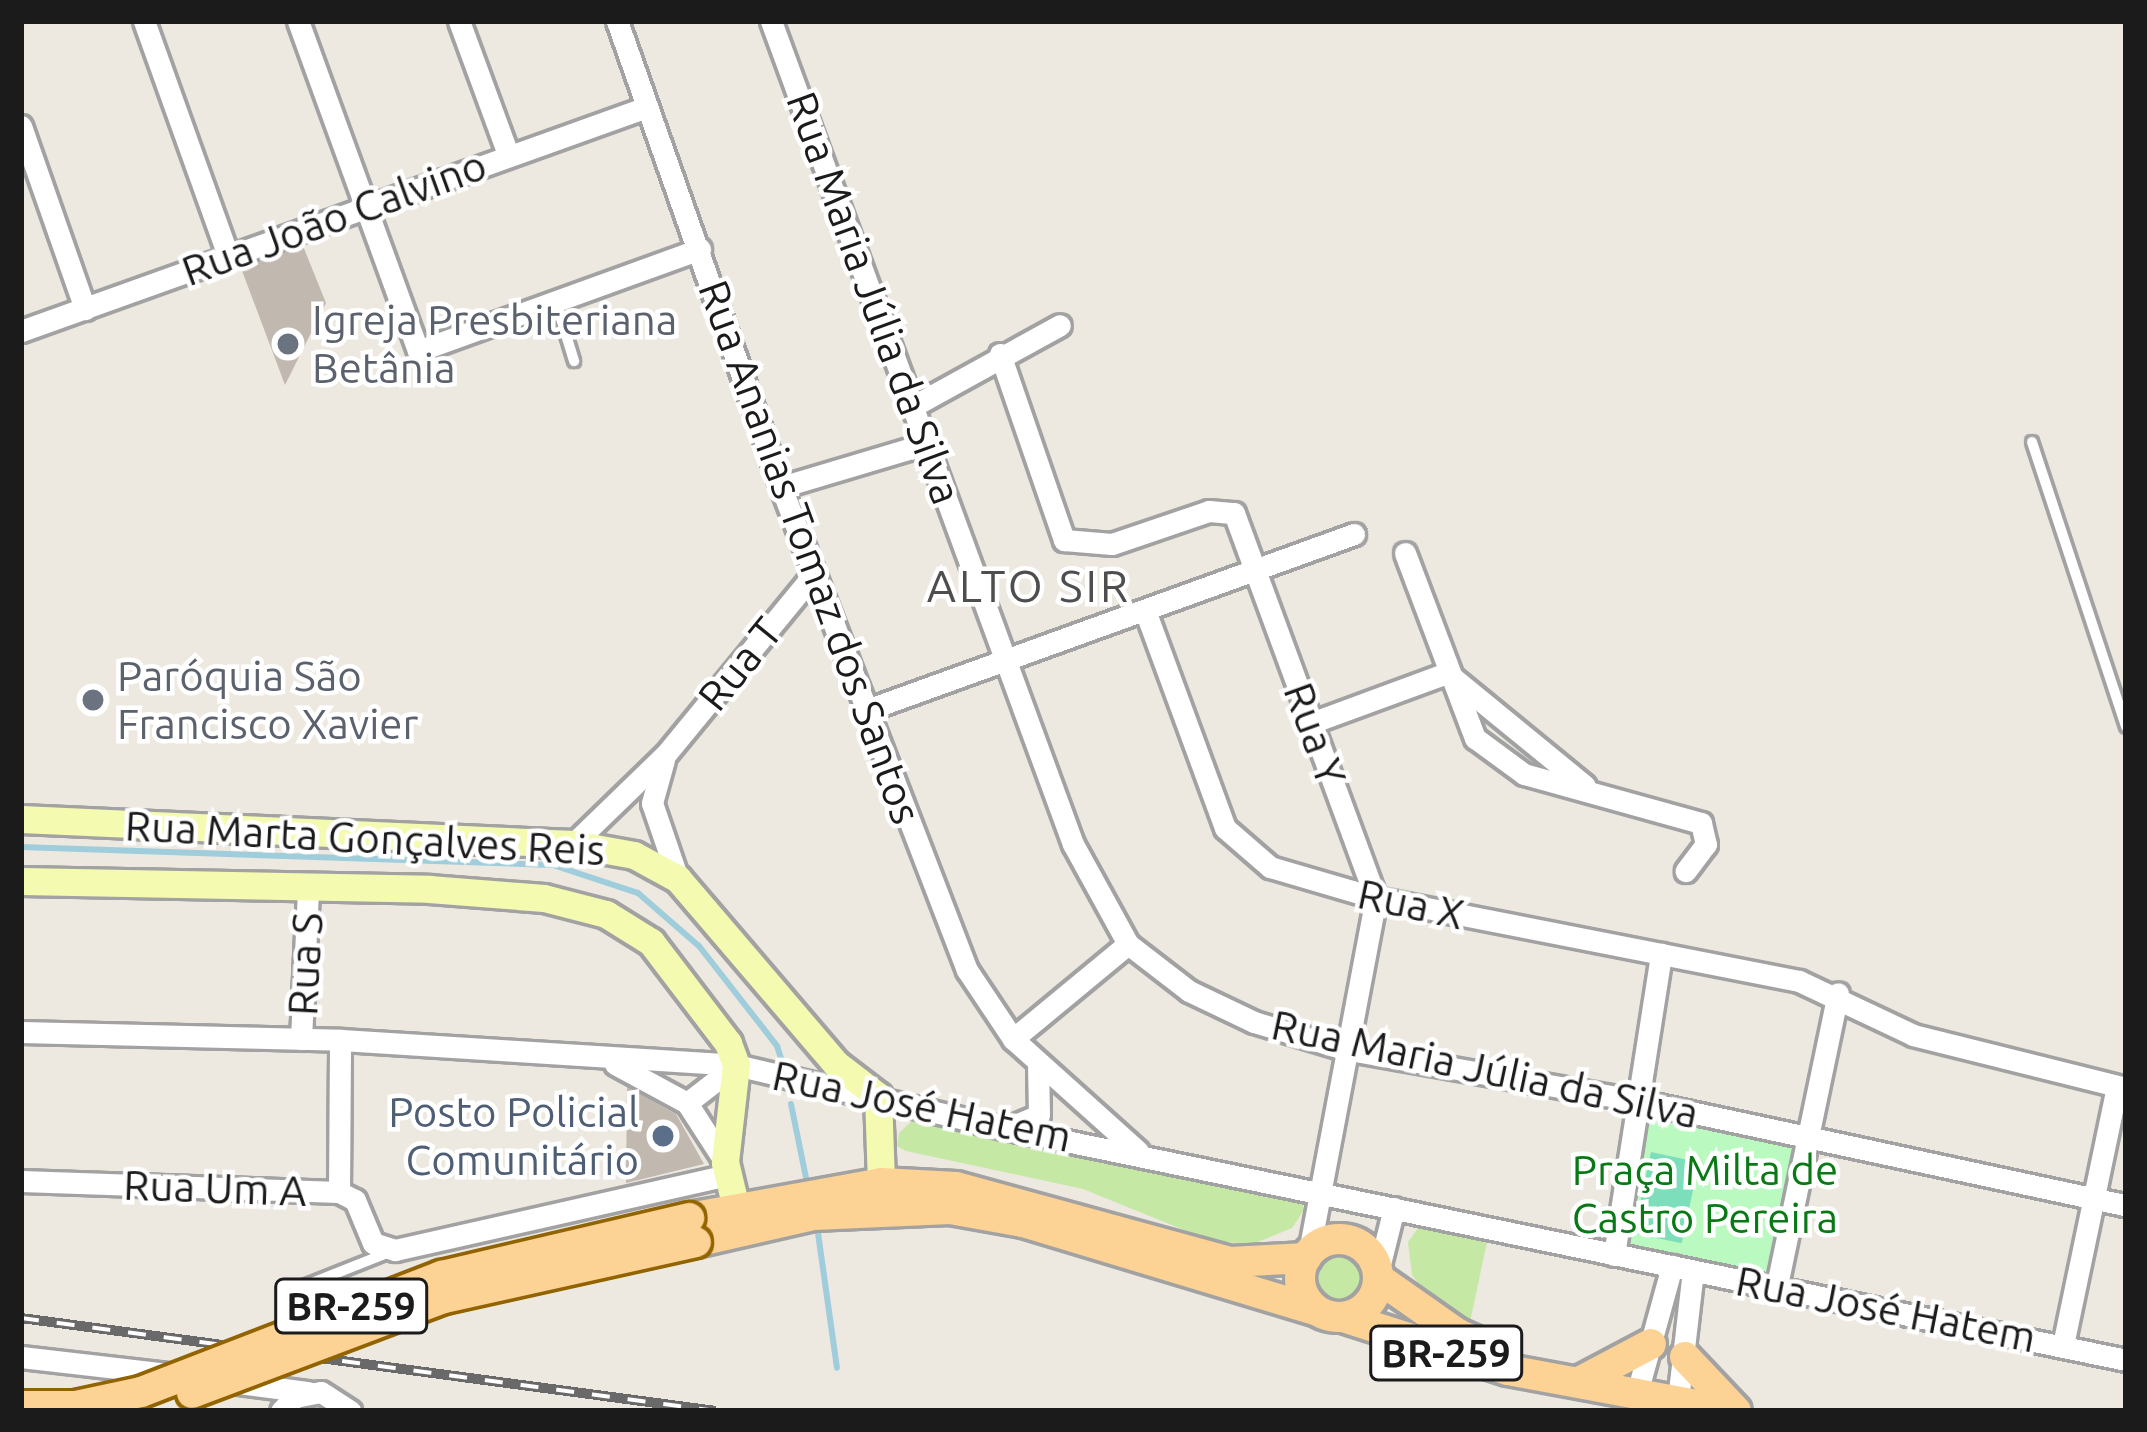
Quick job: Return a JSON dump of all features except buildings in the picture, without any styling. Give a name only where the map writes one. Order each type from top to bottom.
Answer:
[{"type":"main road","name":"BR-259","points":[[148,1411],[444,1298],[692,1230],[736,1208],[881,1183],[1008,1196],[1230,1262],[1308,1255],[1344,1239],[1383,1259],[1438,1322],[1567,1378]]},
{"type":"main road","name":"BR-259","points":[[21,1406],[76,1406],[142,1392],[442,1276],[692,1230],[814,1215],[950,1209],[1023,1222],[1457,1356],[1732,1411]]},
{"type":"main road","name":"BR-259","points":[[1308,1255],[1300,1280],[1330,1314]]},
{"type":"main road","name":"BR-259","points":[[1330,1314],[1372,1300],[1383,1259]]},
{"type":"main road","points":[[1567,1378],[1651,1344]]},
{"type":"main road","points":[[1685,1357],[1732,1411]]},
{"type":"street","points":[[143,21],[228,256]]},
{"type":"street","points":[[298,21],[418,351],[700,248]]},
{"type":"street","points":[[459,21],[508,154]]},
{"type":"street","name":"Rua Ananias Tomaz dos Santos","points":[[617,21],[781,487],[967,970],[1012,1039],[1138,1152]]},
{"type":"street","name":"Rua Maria Júlia da Silva","points":[[771,21],[917,404],[1073,844],[1128,944],[1210,1001],[1344,1048],[1640,1101],[2126,1205]]},
{"type":"street","name":"Rua João Calvino","points":[[21,331],[647,107]]},
{"type":"street","points":[[21,126],[85,309]]},
{"type":"street","points":[[917,404],[1000,354],[1060,325]]},
{"type":"street","name":"Rua Y","points":[[1000,354],[1064,540],[1112,544],[1220,508],[1234,513],[1376,898]]},
{"type":"street","points":[[781,487],[929,443]]},
{"type":"street","points":[[864,711],[1146,613],[1354,534]]},
{"type":"street","points":[[1405,553],[1465,720],[1494,757],[1524,774],[1701,823],[1706,844],[1686,871]]},
{"type":"street","name":"Rua T","points":[[573,844],[666,754],[814,574]]},
{"type":"street","name":"Rua X","points":[[1146,613],[1216,808],[1242,850],[1302,879],[1376,898],[1838,993],[1912,1035],[2121,1088]]},
{"type":"street","points":[[1311,723],[1447,673]]},
{"type":"street","points":[[1447,673],[1588,788]]},
{"type":"street","name":"Rua T","points":[[666,754],[652,802],[679,879]]},
{"type":"street","name":"Rua Marta Gonçalves Reis","points":[[21,819],[573,844],[634,855],[679,879],[836,1064],[878,1096]]},
{"type":"street","name":"Rua Marta Gonçalves Reis","points":[[21,881],[544,898],[606,914],[651,942],[700,997],[736,1065]]},
{"type":"street","name":"Rua S","points":[[301,1039],[308,889]]},
{"type":"street","points":[[1308,1255],[1376,898]]},
{"type":"street","points":[[1012,1039],[1128,944]]},
{"type":"street","points":[[1614,1256],[1661,954]]},
{"type":"street","points":[[1777,1285],[1838,993]]},
{"type":"street","name":"Rua José Hatem","points":[[21,1032],[340,1040],[736,1065],[1003,1128],[1138,1152],[1614,1256],[1777,1285],[2126,1360]]},
{"type":"street","points":[[339,1192],[340,1040]]},
{"type":"street","name":"Rua José Hatem","points":[[610,1060],[687,1103],[727,1168]]},
{"type":"street","points":[[1003,1128],[1039,1115],[1037,1064]]},
{"type":"street","points":[[736,1065],[727,1168],[736,1208]]},
{"type":"street","name":"Rua José Hatem","points":[[687,1103],[736,1065]]},
{"type":"street","points":[[2062,1346],[2121,1088]]},
{"type":"street","points":[[878,1096],[881,1183]]},
{"type":"street","points":[[395,1250],[727,1168]]},
{"type":"street","name":"Rua Um A","points":[[21,1181],[339,1192],[356,1200],[373,1244],[395,1250]]},
{"type":"street","points":[[1383,1259],[1394,1208]]},
{"type":"street","points":[[1383,1259],[1411,1219],[1435,1215]]},
{"type":"street","points":[[1637,1393],[1682,1269]]},
{"type":"street","points":[[1678,1400],[1685,1357],[1682,1269]]},
{"type":"street","points":[[21,1357],[334,1396],[350,1411]]},
{"type":"street","points":[[281,1411],[308,1392]]},
{"type":"lane","points":[[555,298],[574,361]]},
{"type":"lane","points":[[2032,442],[2126,727]]},
{"type":"lane","points":[[304,1286],[395,1250]]},
{"type":"green space","name":"Praça Milta de Castro Pereira","points":[[1639,1101],[1806,1137],[1774,1289],[1607,1254]]},
{"type":"green space","points":[[913,1120],[1300,1193],[1304,1210],[1292,1228],[1253,1244],[1211,1241],[1083,1189],[906,1151],[897,1146],[899,1133]]},
{"type":"green space","points":[[1651,1152],[1699,1162],[1682,1243],[1634,1233]]},
{"type":"green space","points":[[1435,1226],[1487,1242],[1469,1327],[1437,1308],[1412,1275],[1408,1242],[1418,1228]]},
{"type":"green space","points":[[1339,1244],[1362,1254],[1372,1277],[1362,1300],[1339,1310],[1316,1300],[1306,1277],[1316,1254]]},
{"type":"waterway","points":[[21,847],[553,865],[638,893],[699,946],[777,1046],[784,1067]]},
{"type":"waterway","points":[[791,1104],[806,1178]]},
{"type":"waterway","points":[[818,1233],[837,1368]]},
{"type":"railway","points":[[21,1318],[716,1411]]},
{"type":"place","name":"Igreja Presbiteriana Betânia","points":[[288,344]]},
{"type":"place","name":"Paróquia São Francisco Xavier","points":[[93,700]]},
{"type":"place","name":"Posto Policial Comunitário","points":[[663,1136]]},
{"type":"district","name":"ALTO SIR","points":[[1029,586]]}]
